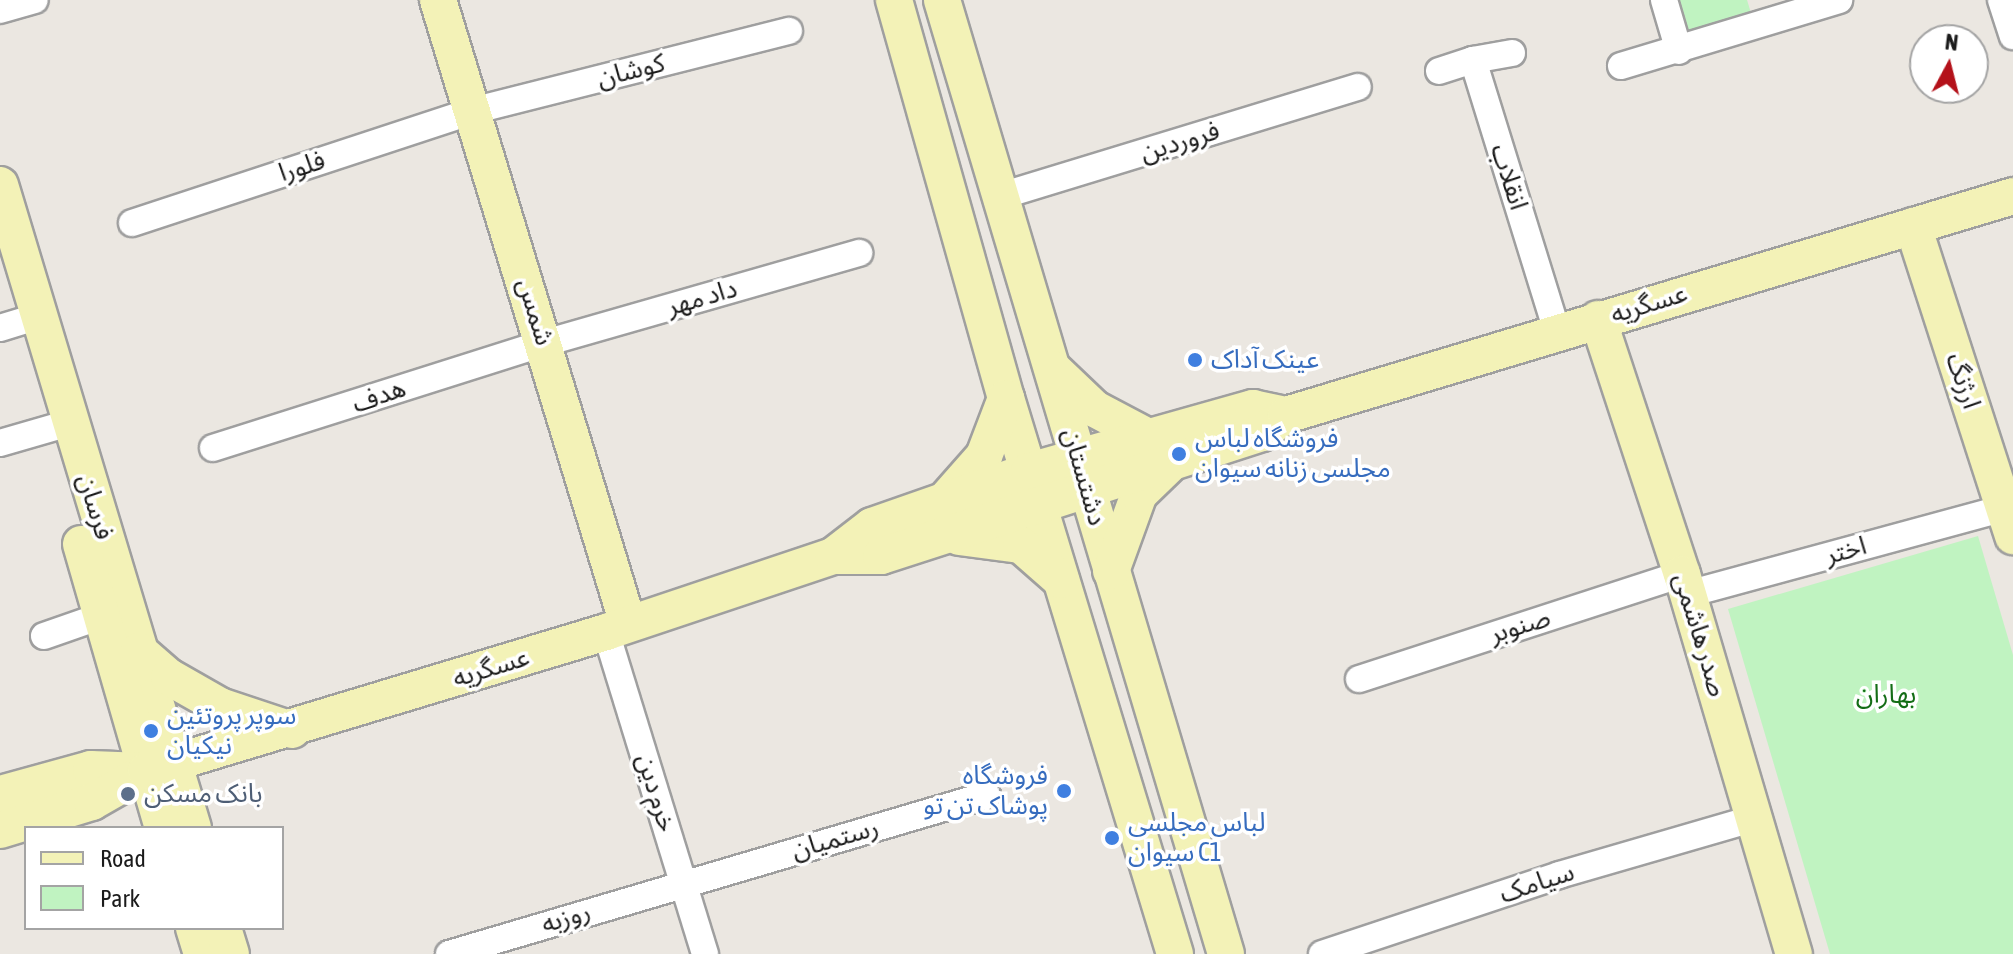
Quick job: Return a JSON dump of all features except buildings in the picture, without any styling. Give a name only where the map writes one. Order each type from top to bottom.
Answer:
[{"type":"street","points":[[0,10],[35,0]]},
{"type":"street","name":"شمس","points":[[438,0],[545,343],[617,628]]},
{"type":"street","name":"دشتستان","points":[[894,0],[1006,398],[1175,954]]},
{"type":"street","name":"دشتستان","points":[[942,0],[1226,954]]},
{"type":"street","points":[[1664,0],[1679,51]]},
{"type":"street","points":[[1621,66],[1679,51],[1763,11],[1839,0]]},
{"type":"street","points":[[2001,0],[2013,36]]},
{"type":"street","name":"کوشان","points":[[472,111],[789,31]]},
{"type":"street","points":[[1439,71],[1473,60],[1512,53]]},
{"type":"street","name":"انقلاب","points":[[1473,60],[1557,332]]},
{"type":"street","name":"فروردین","points":[[1001,196],[1358,87]]},
{"type":"street","name":"فلورا","points":[[132,223],[472,111]]},
{"type":"street","name":"فرسان","points":[[0,185],[18,323]]},
{"type":"street","name":"عسگریه","points":[[833,556],[872,526],[1029,471],[1082,473],[1174,462],[1262,433],[1286,415],[2013,196]]},
{"type":"street","name":"ارژنگ","points":[[1913,226],[2007,502]]},
{"type":"street","name":"داد مهر","points":[[545,343],[859,253]]},
{"type":"street","name":"فرسان","points":[[0,266],[18,323],[139,651],[160,768],[163,826]]},
{"type":"street","name":"صدر هاشمی","points":[[1598,319],[1685,584],[1794,954]]},
{"type":"street","name":"هدف","points":[[213,448],[545,343]]},
{"type":"street","points":[[1052,367],[1095,409],[1148,437]]},
{"type":"street","points":[[946,499],[984,456],[1006,398]]},
{"type":"street","name":"عسگریه","points":[[0,830],[92,802],[160,768],[617,628],[833,556],[881,556],[1038,505],[1082,473],[1148,437],[1253,408],[1286,415]]},
{"type":"street","points":[[0,443],[58,426]]},
{"type":"street","name":"فرسان","points":[[58,426],[101,616],[160,768],[192,826]]},
{"type":"street","points":[[1111,573],[1139,494],[1174,462]]},
{"type":"street","name":"اختر","points":[[1685,584],[2007,502]]},
{"type":"street","points":[[941,536],[1021,545],[1062,581]]},
{"type":"street","name":"صنوبر","points":[[1359,679],[1685,584]]},
{"type":"street","points":[[44,636],[101,616]]},
{"type":"street","name":"خرم دین","points":[[617,628],[683,883],[705,954]]},
{"type":"street","points":[[139,651],[169,677],[220,706],[292,730]]},
{"type":"street","name":"عسگریه","points":[[0,794],[91,769],[160,768]]},
{"type":"street","name":"رستمیان","points":[[683,883],[987,795]]},
{"type":"street","name":"سیامک","points":[[1322,954],[1559,875],[1755,818]]},
{"type":"street","name":"روزبه","points":[[449,954],[683,883]]},
{"type":"street","points":[[195,930],[202,954]]},
{"type":"street","points":[[224,930],[231,954]]},
{"type":"green space","points":[[1673,0],[1747,0],[1751,13],[1683,34]]},
{"type":"green space","name":"بهاران","points":[[1978,536],[2013,655],[2013,954],[1830,954],[1728,609]]},
{"type":"place","name":"عینک آداک","points":[[1195,360]]},
{"type":"place","name":"فروشگاه لباس مجلسی زنانه سیوان","points":[[1179,454]]},
{"type":"place","name":"سوپر پروتئین نیکیان","points":[[151,731]]},
{"type":"place","name":"فروشگاه پوشاک تن تو","points":[[1064,791]]},
{"type":"place","name":"بانک مسکن","points":[[128,794]]},
{"type":"place","name":"لباس مجلسی سیوان C1","points":[[1112,838]]}]
